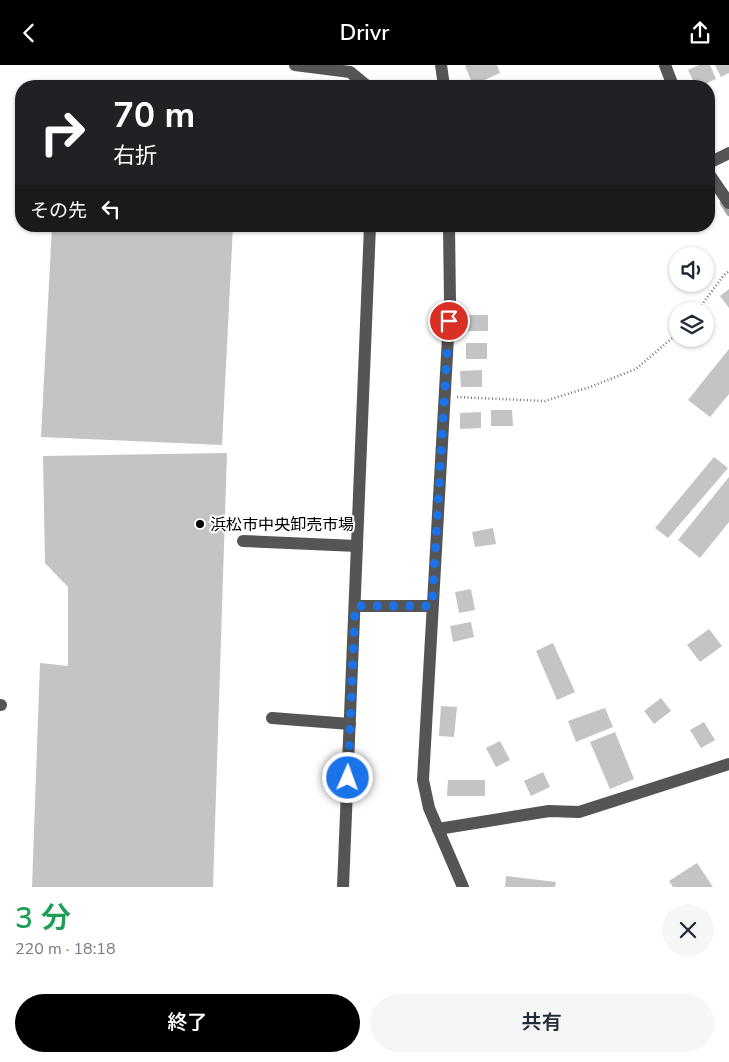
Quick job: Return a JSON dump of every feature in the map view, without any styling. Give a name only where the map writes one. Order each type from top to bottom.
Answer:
[{"type":"street","points":[[295,65],[350,71],[360,80]]},
{"type":"street","points":[[441,65],[443,80]]},
{"type":"street","points":[[665,65],[671,80]]},
{"type":"street","points":[[715,160],[729,153]]},
{"type":"street","points":[[715,182],[729,203]]},
{"type":"street","points":[[343,887],[370,232]]},
{"type":"street","points":[[449,232],[450,302],[446,397],[423,780],[429,808],[463,887]]},
{"type":"street","points":[[243,541],[357,546]]},
{"type":"street","points":[[355,606],[432,606]]},
{"type":"street","points":[[272,718],[350,723]]},
{"type":"street","points":[[438,829],[549,811],[578,812],[729,764]]},
{"type":"path","points":[[704,302],[729,271]]},
{"type":"path","points":[[446,397],[545,401],[590,387],[636,369],[669,341]]},
{"type":"building","points":[[497,65],[500,73],[484,80],[471,80],[465,66]]},
{"type":"building","points":[[699,65],[710,65],[716,79],[693,80],[688,70]]},
{"type":"building","points":[[715,65],[729,65],[729,73],[721,77]]},
{"type":"building","points":[[52,232],[233,232],[222,445],[41,437]]},
{"type":"building","points":[[729,289],[729,308],[720,296]]},
{"type":"building","points":[[467,315],[488,315],[488,331],[467,331]]},
{"type":"building","points":[[466,343],[487,343],[487,359],[466,359]]},
{"type":"building","points":[[729,349],[729,394],[710,417],[688,400]]},
{"type":"building","points":[[482,370],[482,387],[461,387],[460,371]]},
{"type":"building","points":[[491,410],[512,410],[513,426],[491,426]]},
{"type":"building","points":[[481,412],[481,428],[460,429],[460,413]]},
{"type":"building","points":[[227,453],[213,887],[32,887],[40,663],[68,666],[68,587],[45,563],[43,456]]},
{"type":"building","points":[[714,457],[728,468],[668,538],[655,528]]},
{"type":"building","points":[[729,477],[729,522],[700,558],[678,540]]},
{"type":"building","points":[[493,528],[496,544],[475,547],[472,532]]},
{"type":"building","points":[[471,589],[475,610],[459,613],[455,592]]},
{"type":"building","points":[[471,622],[474,637],[453,642],[450,626]]},
{"type":"building","points":[[709,629],[722,646],[700,662],[687,645]]},
{"type":"building","points":[[553,643],[575,692],[557,700],[536,651]]},
{"type":"building","points":[[661,698],[671,711],[654,724],[644,711]]},
{"type":"building","points":[[441,706],[457,707],[454,737],[439,736]]},
{"type":"building","points":[[605,708],[613,727],[576,742],[568,721]]},
{"type":"building","points":[[704,722],[715,740],[701,748],[690,730]]},
{"type":"building","points":[[615,732],[634,779],[610,789],[590,742]]},
{"type":"building","points":[[500,741],[510,760],[496,767],[486,748]]},
{"type":"building","points":[[543,772],[550,787],[531,796],[524,781]]},
{"type":"building","points":[[448,780],[485,780],[485,796],[447,796]]},
{"type":"building","points":[[697,863],[713,887],[673,887],[669,881]]},
{"type":"building","points":[[506,876],[556,882],[555,887],[505,887]]},
{"type":"waterway","points":[[722,203],[729,214]]},
{"type":"place","name":"浜松市中央卸売市場","points":[[200,524]]},
{"type":"route","points":[[348,778],[355,606],[432,606],[446,397],[449,321]]}]
